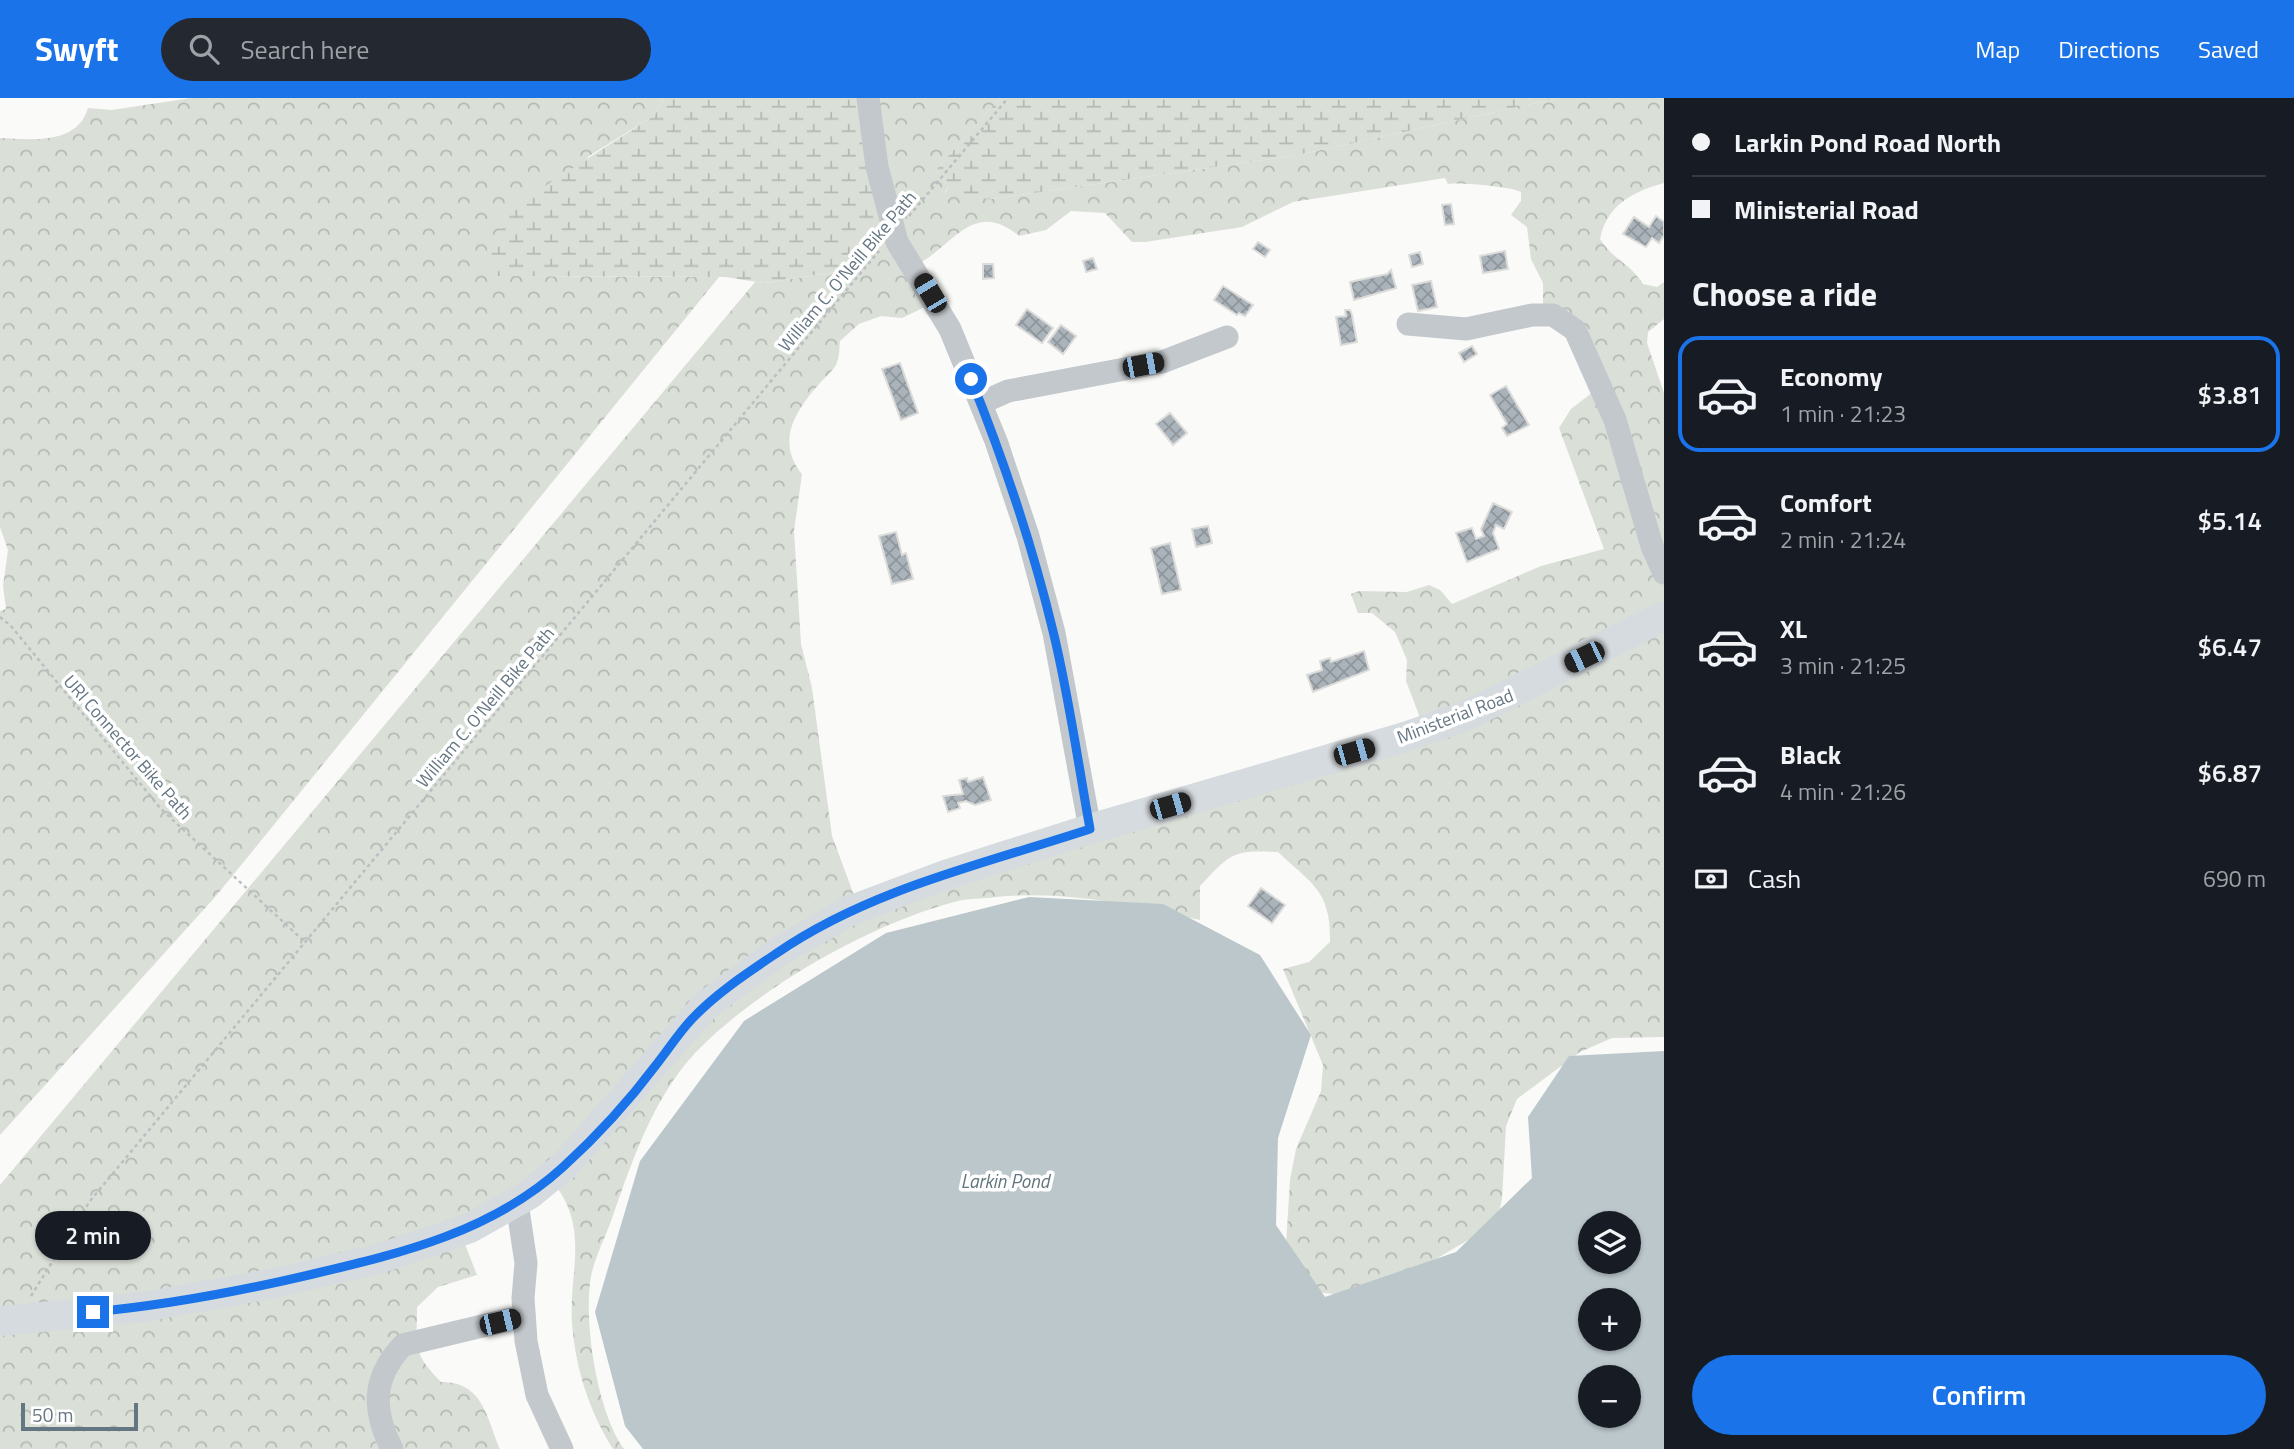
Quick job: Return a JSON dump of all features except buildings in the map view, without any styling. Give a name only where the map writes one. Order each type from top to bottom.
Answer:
[{"type":"main road","name":"Ministerial Road","points":[[8,1320],[144,1307],[292,1279],[425,1246],[470,1228],[517,1203],[580,1151],[706,1005],[778,952],[849,911],[945,875],[1090,829],[1405,737],[1463,717],[1664,616]]},
{"type":"street","points":[[868,98],[877,167],[894,233],[950,329],[981,403],[1028,536],[1054,633],[1090,829]]},
{"type":"street","points":[[1408,324],[1466,329],[1532,315],[1553,316],[1575,330],[1615,421],[1652,546],[1664,573]]},
{"type":"street","points":[[981,403],[1008,391],[1162,362],[1227,337]]},
{"type":"street","points":[[517,1203],[526,1262],[526,1341],[537,1395],[562,1449]]},
{"type":"street","points":[[392,1449],[384,1434],[376,1388],[391,1357],[403,1345],[524,1316]]},
{"type":"path","name":"William C. O'Neill Bike Path","points":[[8,1320],[90,1201],[1008,98]]},
{"type":"path","name":"URI Connector Bike Path","points":[[0,617],[11,626],[161,809],[306,943]]},
{"type":"green space","points":[[191,98],[663,98],[655,115],[589,156],[495,276],[719,277],[216,896],[0,1135],[0,611],[6,609],[3,586],[8,550],[0,527],[0,138],[38,139],[63,134],[74,129],[88,108],[112,110]]},
{"type":"green space","points":[[663,98],[869,98],[895,227],[847,270],[764,283],[725,277],[495,276],[488,250],[517,204],[655,115]]},
{"type":"green space","points":[[869,98],[1000,98],[936,170],[949,187],[945,192],[991,199],[1298,155],[1559,98],[1664,98],[1664,183],[1641,191],[1615,209],[1603,227],[1600,239],[1643,284],[1657,287],[1664,282],[1664,319],[1648,332],[1647,343],[1664,393],[1664,1037],[1612,1038],[1580,1052],[1517,1099],[1506,1126],[1502,1199],[1498,1217],[1485,1230],[1370,1298],[1315,1292],[1286,1245],[1290,1180],[1296,1149],[1321,1091],[1323,1065],[1283,969],[1309,962],[1330,942],[1327,911],[1318,890],[1278,852],[1251,852],[1226,860],[1200,886],[1200,920],[1074,897],[1022,895],[959,901],[886,926],[782,982],[721,1028],[696,1052],[667,1090],[636,1154],[591,1276],[589,1317],[594,1366],[606,1413],[624,1449],[613,1449],[604,1434],[590,1404],[580,1372],[572,1322],[574,1233],[564,1199],[553,1182],[461,1234],[477,1275],[438,1287],[417,1307],[418,1348],[425,1363],[441,1382],[466,1388],[474,1394],[486,1413],[500,1449],[0,1449],[0,1185],[755,282],[765,283],[847,270]],"holes":[[[1445,178],[1448,184],[1486,185],[1521,192],[1521,201],[1511,215],[1527,227],[1531,259],[1543,283],[1543,318],[1599,363],[1607,381],[1571,409],[1559,428],[1604,549],[1541,566],[1452,604],[1440,590],[1429,585],[1407,592],[1359,591],[1351,594],[1358,613],[1372,613],[1395,632],[1407,660],[1406,681],[1424,728],[855,898],[832,836],[812,688],[801,644],[794,531],[802,474],[790,450],[792,426],[797,415],[811,393],[836,365],[840,341],[859,324],[881,316],[902,318],[927,306],[914,266],[975,224],[988,222],[1003,225],[1019,236],[1046,230],[1071,211],[1105,213],[1132,242],[1145,242],[1242,227],[1293,202]]]},
{"type":"green space","points":[[1000,98],[1559,98],[1298,155],[991,199],[945,193],[949,187],[936,170]]},
{"type":"water","name":"Larkin Pond","points":[[1029,897],[1163,904],[1260,955],[1311,1035],[1278,1138],[1276,1225],[1325,1297],[1456,1252],[1532,1178],[1528,1117],[1569,1056],[1664,1051],[1664,1449],[643,1449],[625,1426],[595,1312],[640,1161],[744,1021],[886,933]]},
{"type":"route","points":[[93,1312],[144,1307],[270,1284],[425,1246],[470,1228],[512,1206],[564,1167],[655,1066],[690,1021],[740,978],[778,952],[849,911],[894,893],[1090,829],[1054,633],[1028,536],[996,441],[971,379]]}]
